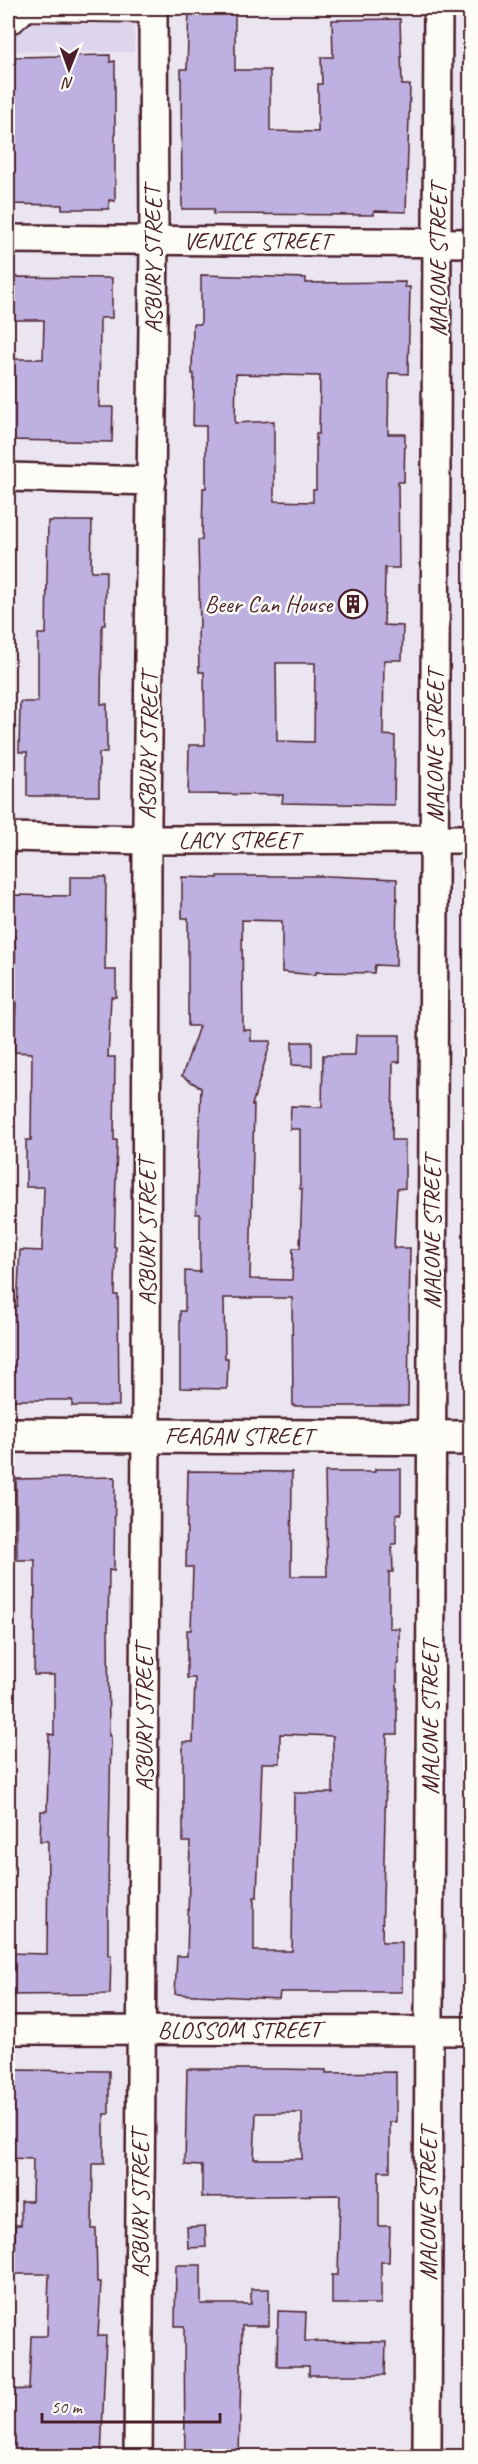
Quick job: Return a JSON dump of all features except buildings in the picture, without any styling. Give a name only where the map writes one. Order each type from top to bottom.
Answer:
[{"type":"street","name":"MALONE STREET","points":[[427,2457],[438,8]]},
{"type":"street","name":"ASBURY STREET","points":[[138,2457],[146,1436],[147,840],[154,240],[153,11]]},
{"type":"street","name":"VENICE STREET","points":[[8,239],[471,243]]},
{"type":"street","points":[[8,477],[152,481]]},
{"type":"street","name":"LACY STREET","points":[[8,837],[147,840],[471,839]]},
{"type":"street","name":"FEAGAN STREET","points":[[8,1435],[471,1438]]},
{"type":"street","name":"BLOSSOM STREET","points":[[8,2030],[471,2031]]},
{"type":"lane","points":[[15,8],[153,11]]},
{"type":"lane","points":[[8,16],[26,10]]},
{"type":"lane","points":[[8,27],[16,24],[26,10]]},
{"type":"shaded area","points":[[8,8],[135,8],[134,52],[8,51]]},
{"type":"place","name":"Beer Can House","points":[[353,604]]}]
